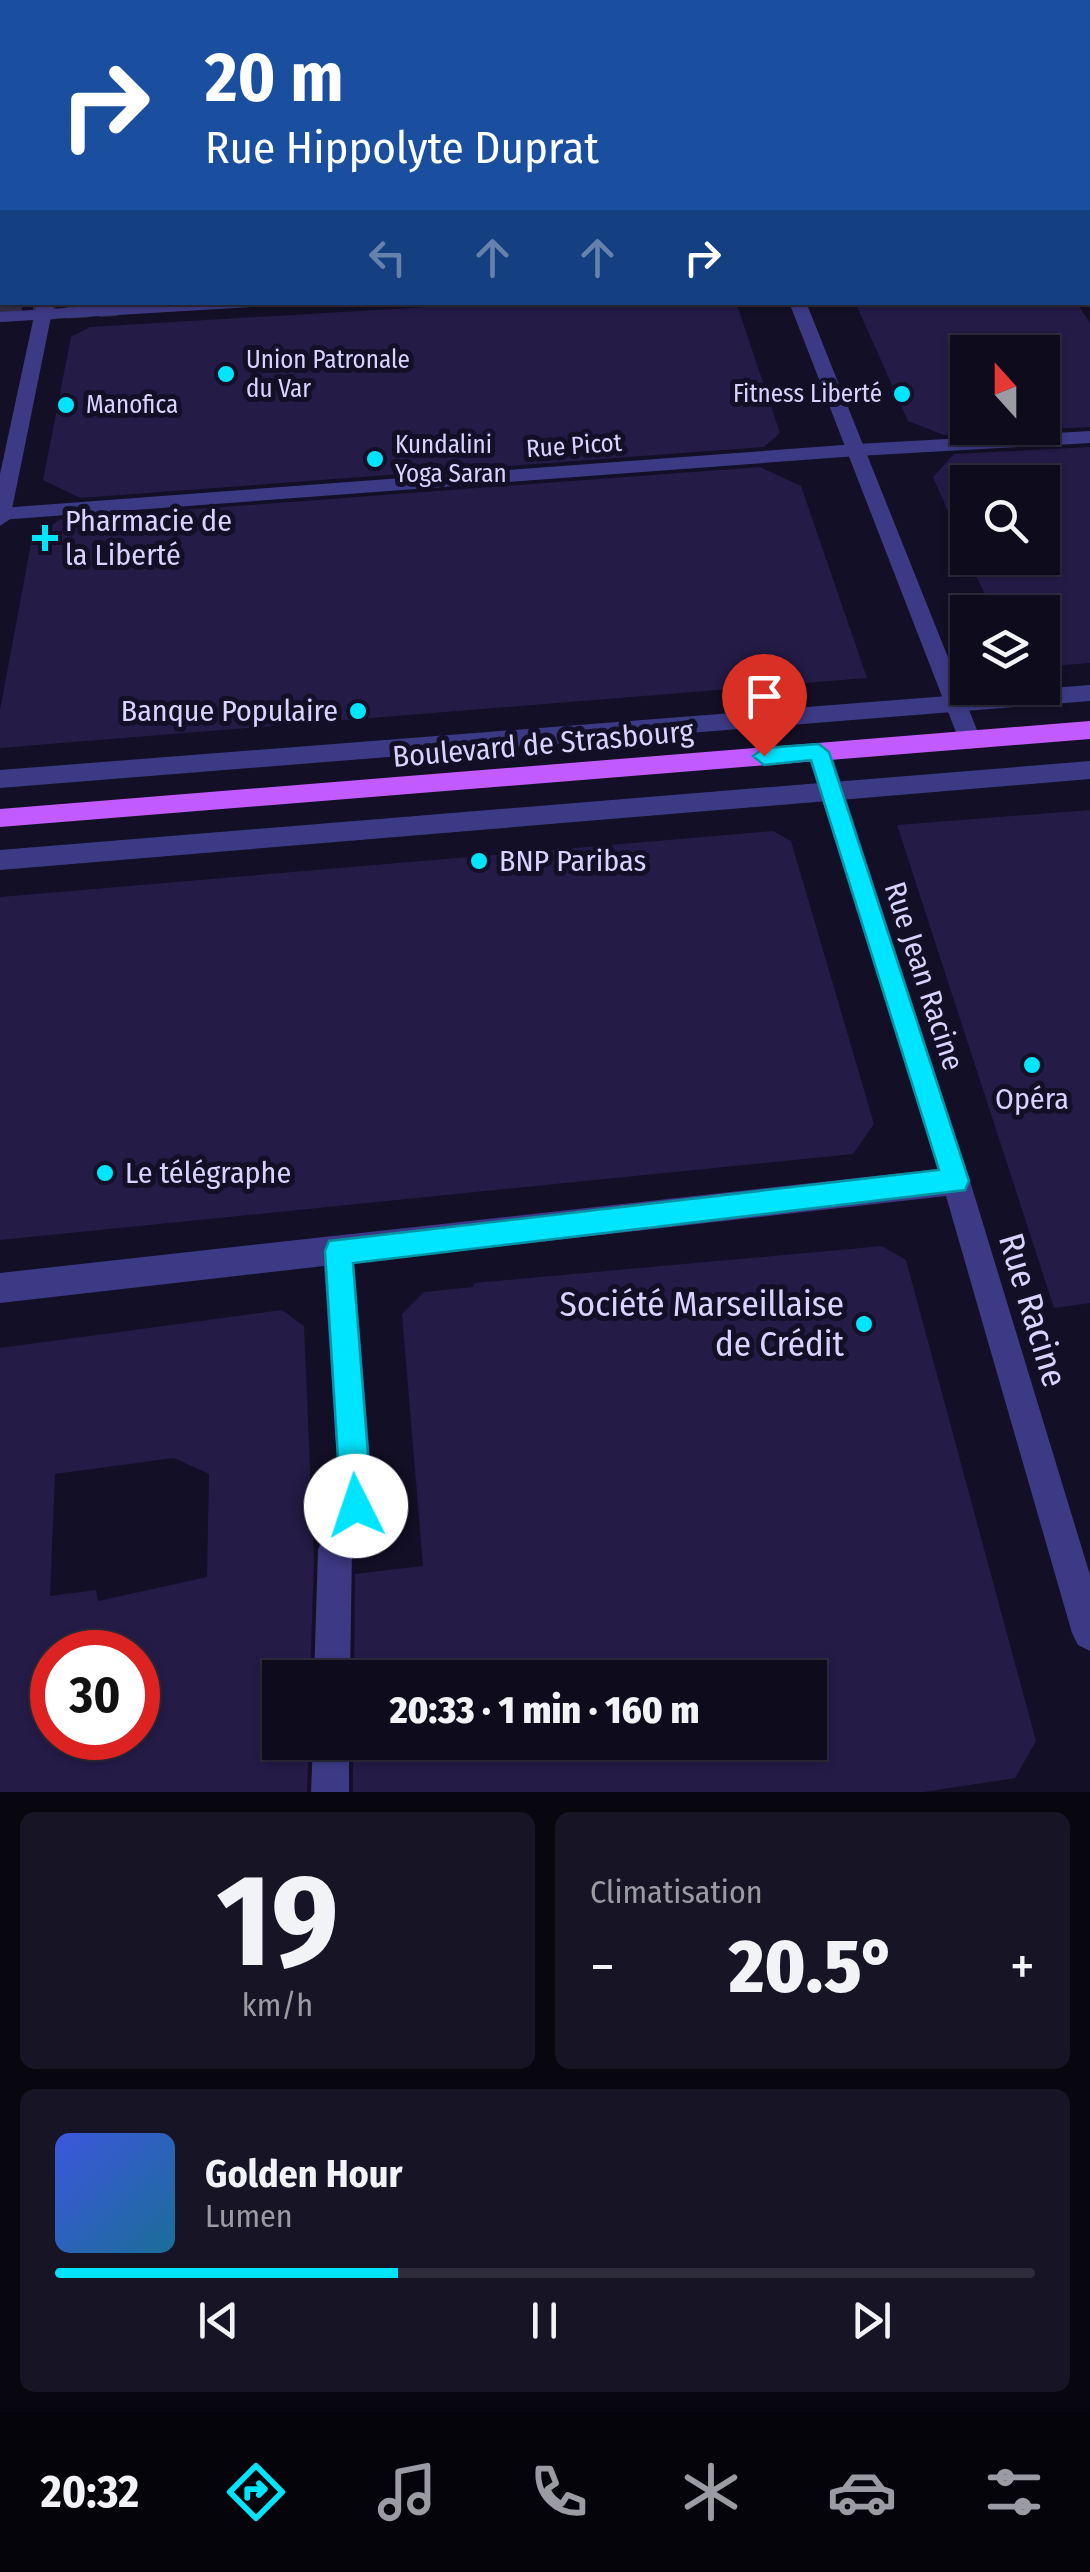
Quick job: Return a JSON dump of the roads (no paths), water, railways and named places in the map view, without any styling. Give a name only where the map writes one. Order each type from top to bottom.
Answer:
[{"type":"main road","name":"Boulevard de Strasbourg","points":[[0,818],[1090,730]]},
{"type":"street","points":[[0,318],[44,309],[163,305]]},
{"type":"street","points":[[798,305],[950,688]]},
{"type":"street","points":[[1,516],[44,309]]},
{"type":"street","name":"Rue Picot","points":[[1,516],[857,450],[1090,437]]},
{"type":"street","points":[[1060,695],[1090,693]]},
{"type":"street","points":[[0,779],[950,703]]},
{"type":"street","points":[[957,705],[970,740]]},
{"type":"street","points":[[819,752],[831,792]]},
{"type":"street","points":[[0,860],[1090,770]]},
{"type":"street","name":"Rue Jean Racine","points":[[831,792],[956,1181]]},
{"type":"street","points":[[0,1288],[956,1181]]},
{"type":"street","name":"Rue Racine","points":[[956,1181],[1090,1633]]},
{"type":"street","points":[[332,1660],[335,1550],[356,1506],[338,1251]]},
{"type":"street","points":[[330,1792],[331,1760]]},
{"type":"tunnel","points":[[0,311],[117,305]]},
{"type":"place","name":"Union Patronale du Var","points":[[226,374]]},
{"type":"place","name":"Fitness Liberté","points":[[902,394]]},
{"type":"place","name":"Manofica","points":[[66,405]]},
{"type":"place","name":"Kundalini Yoga Saran","points":[[375,459]]},
{"type":"place","name":"Pharmacie de la Liberté","points":[[45,538]]},
{"type":"place","name":"Banque Populaire","points":[[358,711]]},
{"type":"place","name":"BNP Paribas","points":[[479,861]]},
{"type":"place","name":"Opéra","points":[[1032,1065]]},
{"type":"place","name":"Le télégraphe","points":[[105,1173]]},
{"type":"place","name":"Société Marseillaise de Crédit","points":[[864,1324]]}]
